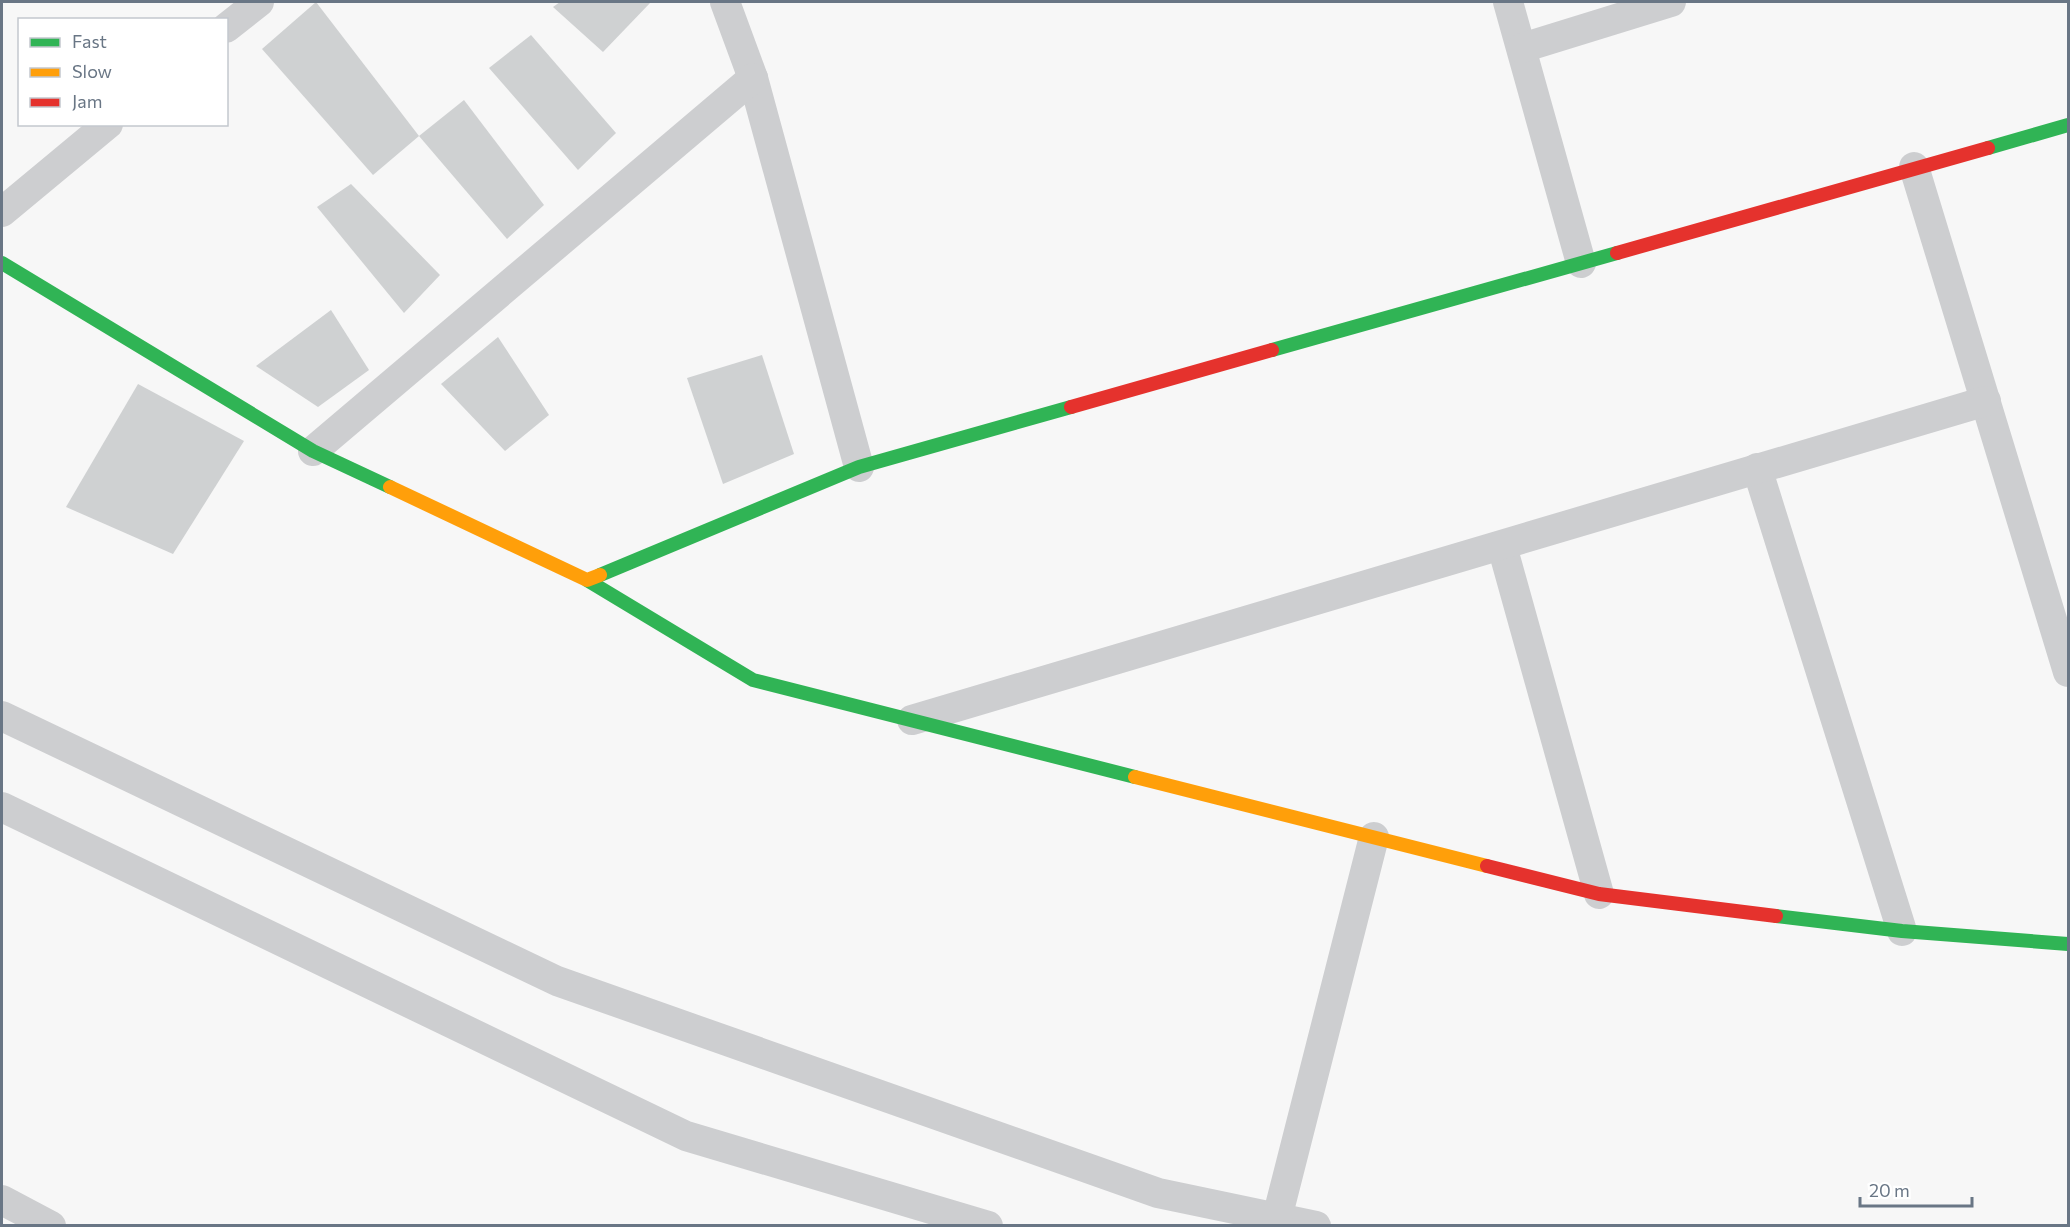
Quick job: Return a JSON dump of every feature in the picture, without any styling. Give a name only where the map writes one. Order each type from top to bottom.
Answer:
[{"type":"street","points":[[228,26],[259,2]]},
{"type":"street","points":[[725,2],[753,78],[859,466]]},
{"type":"street","points":[[1508,2],[1581,263]]},
{"type":"street","points":[[1522,48],[1671,2]]},
{"type":"street","points":[[313,451],[753,78]]},
{"type":"street","points":[[587,580],[859,466],[2068,125]]},
{"type":"street","points":[[2,212],[106,126]]},
{"type":"street","points":[[1914,168],[2068,672]]},
{"type":"street","points":[[2,263],[313,451],[587,580],[753,680],[1599,894],[1902,931],[2068,944]]},
{"type":"street","points":[[912,720],[1986,401]]},
{"type":"street","points":[[1757,468],[1902,931]]},
{"type":"street","points":[[1502,546],[1599,894]]},
{"type":"street","points":[[2,716],[557,981],[1158,1193],[1316,1226]]},
{"type":"street","points":[[2,807],[686,1136],[988,1226]]},
{"type":"street","points":[[1277,1218],[1374,837]]},
{"type":"street","points":[[2,1200],[51,1226]]},
{"type":"building","points":[[316,2],[419,136],[373,175],[262,49]]},
{"type":"building","points":[[560,2],[651,2],[603,52],[553,7]]},
{"type":"building","points":[[531,35],[616,133],[578,170],[489,68]]},
{"type":"building","points":[[464,100],[544,205],[507,239],[419,136]]},
{"type":"building","points":[[351,184],[440,275],[404,313],[317,207]]},
{"type":"building","points":[[331,310],[369,370],[318,407],[256,366]]},
{"type":"building","points":[[498,337],[549,415],[505,451],[441,384]]},
{"type":"building","points":[[762,355],[794,454],[723,484],[687,378]]},
{"type":"building","points":[[138,384],[244,441],[173,554],[66,507]]},
{"type":"traffic: fast","points":[[1988,148],[2068,125]]},
{"type":"traffic: fast","points":[[1272,350],[1617,253]]},
{"type":"traffic: fast","points":[[2,263],[313,451],[390,487]]},
{"type":"traffic: fast","points":[[600,575],[859,467],[1071,407]]},
{"type":"traffic: fast","points":[[587,580],[753,680],[1135,777]]},
{"type":"traffic: fast","points":[[1776,916],[1902,931],[2068,944]]},
{"type":"traffic: slow","points":[[390,487],[587,580],[600,575]]},
{"type":"traffic: slow","points":[[1135,777],[1487,866]]},
{"type":"traffic: jam","points":[[1617,253],[1988,148]]},
{"type":"traffic: jam","points":[[1071,407],[1272,350]]},
{"type":"traffic: jam","points":[[1487,866],[1599,894],[1776,916]]}]
